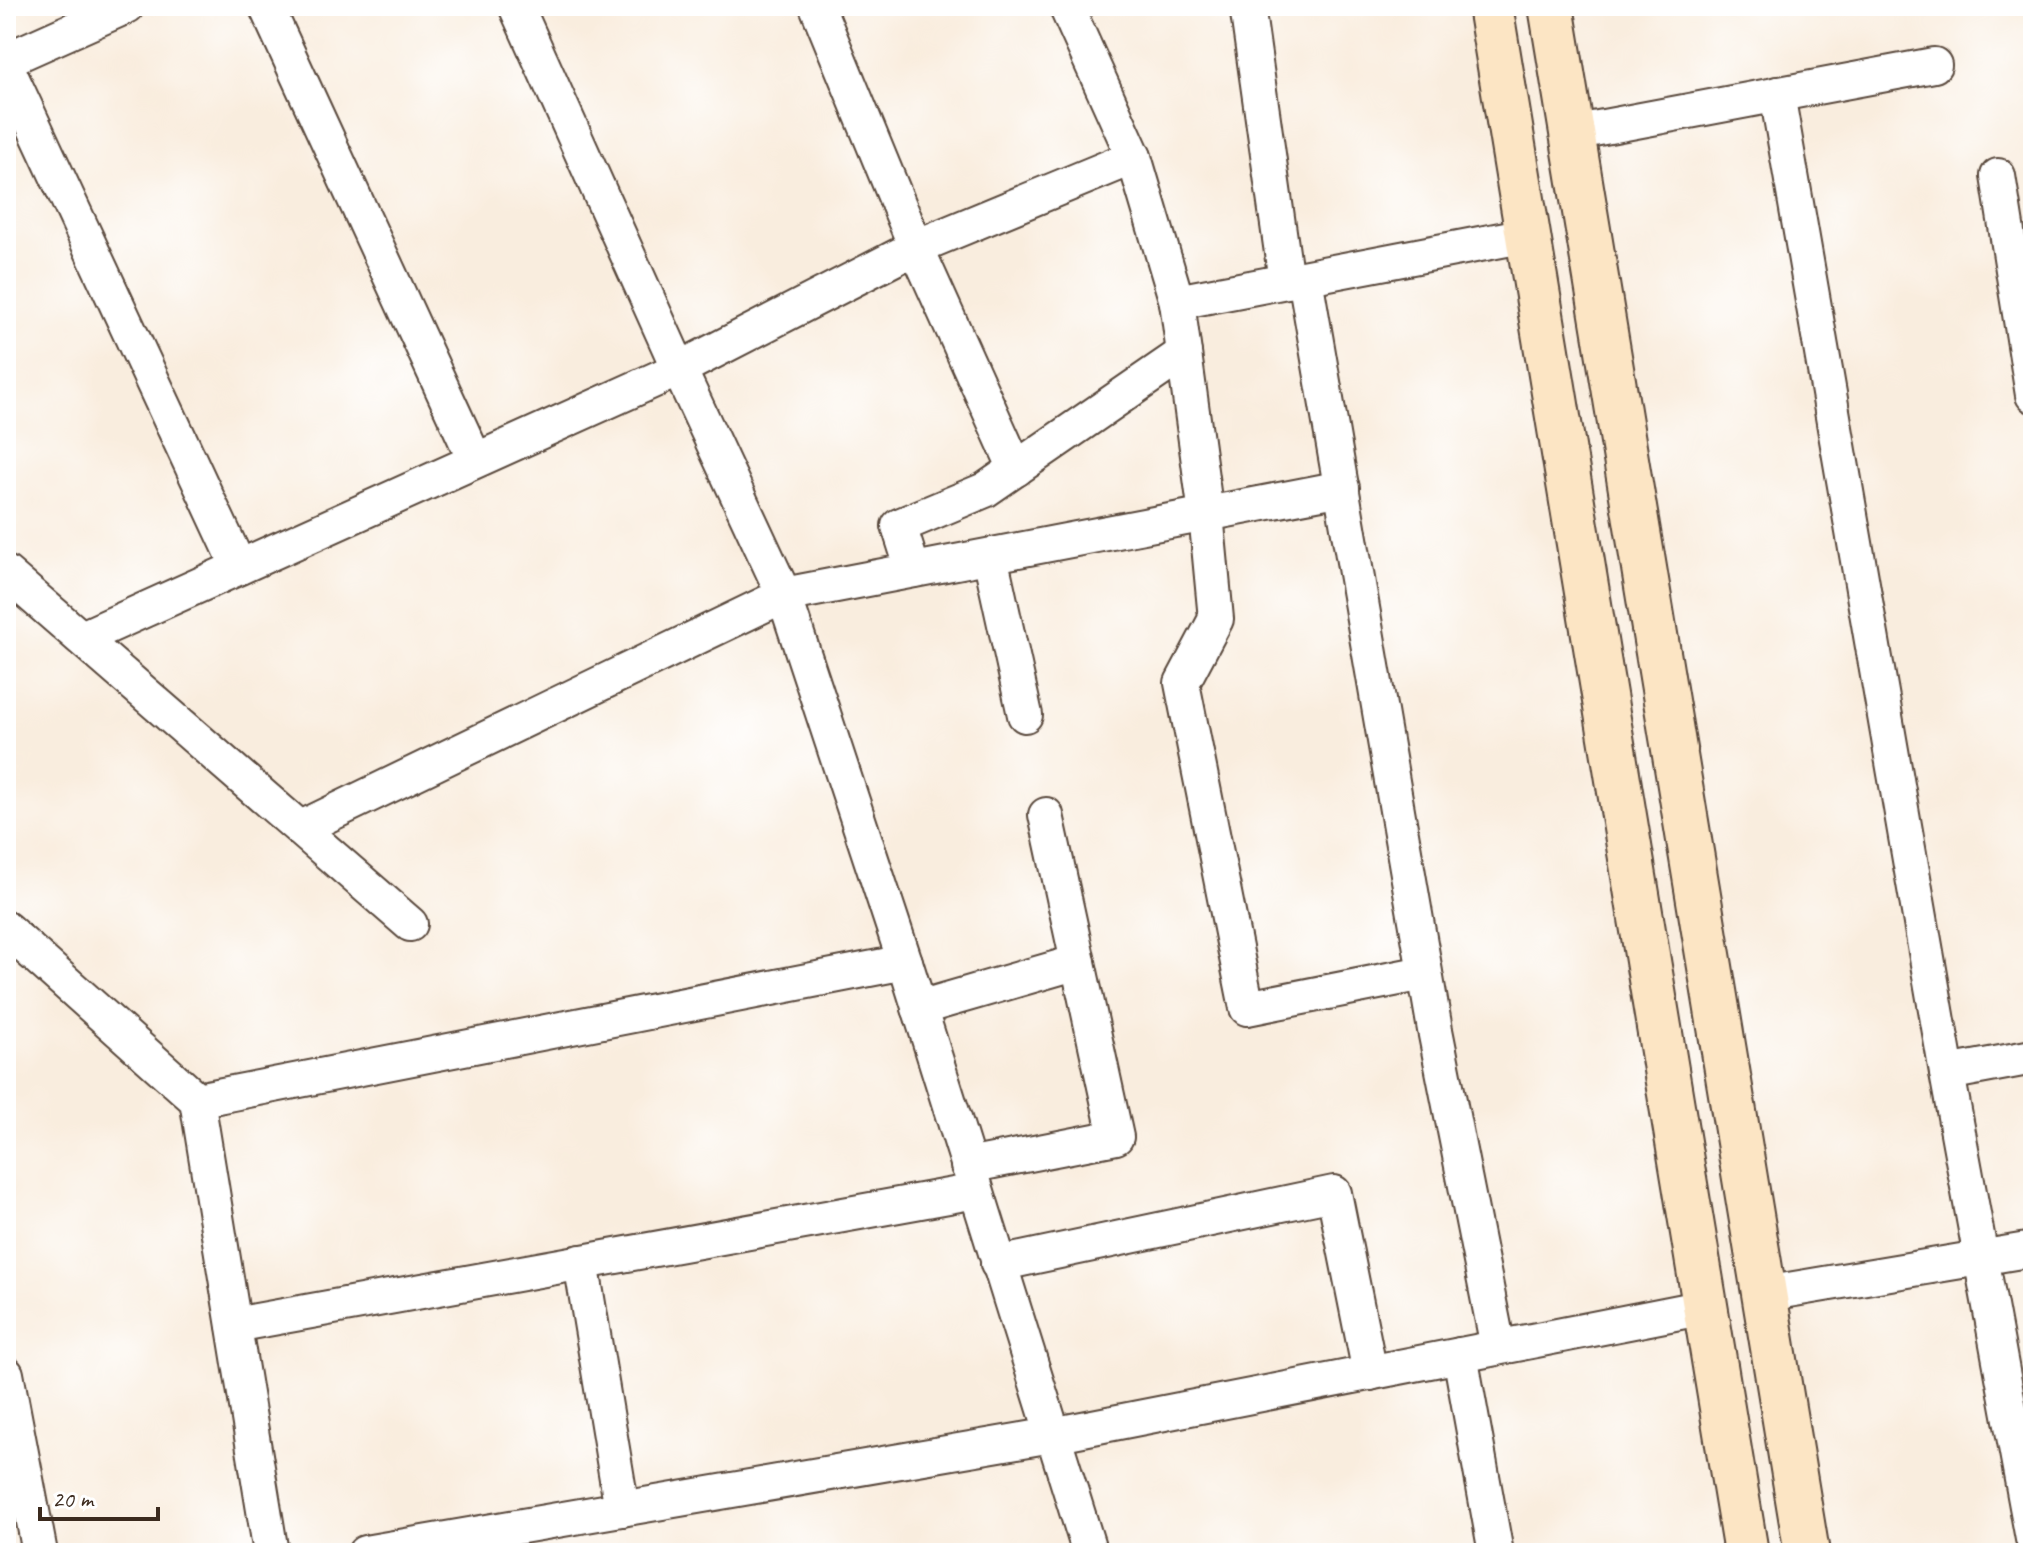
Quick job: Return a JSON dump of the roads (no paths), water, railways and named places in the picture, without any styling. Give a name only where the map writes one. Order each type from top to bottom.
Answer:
[{"type":"street","points":[[6,60],[127,6]]},
{"type":"street","points":[[266,6],[475,460]]},
{"type":"street","points":[[516,6],[784,595],[905,962],[1090,1553]]},
{"type":"street","points":[[817,6],[916,247],[1016,469]]},
{"type":"street","points":[[1066,6],[1134,157],[1177,302],[1206,514],[1216,619],[1182,683],[1247,1008],[1424,973]]},
{"type":"street","points":[[1247,6],[1295,279],[1342,488],[1424,973],[1498,1347]]},
{"type":"street","points":[[1490,6],[1746,1553]]},
{"type":"street","points":[[1551,6],[1807,1553]]},
{"type":"street","points":[[1572,133],[1934,65]]},
{"type":"street","points":[[6,66],[239,567]]},
{"type":"street","points":[[1777,94],[1947,1073],[2033,1539]]},
{"type":"street","points":[[82,638],[679,369],[916,247],[1134,157]]},
{"type":"street","points":[[1998,176],[2033,395]]},
{"type":"street","points":[[1177,302],[1527,235]]},
{"type":"street","points":[[913,570],[899,526],[985,490],[1184,353]]},
{"type":"street","points":[[301,828],[784,595],[1342,488]]},
{"type":"street","points":[[990,556],[1025,715]]},
{"type":"street","points":[[6,573],[410,924]]},
{"type":"street","points":[[234,1325],[581,1262],[972,1178],[1116,1137],[1046,815]]},
{"type":"street","points":[[6,929],[197,1100],[271,1553]]},
{"type":"street","points":[[197,1100],[905,962]]},
{"type":"street","points":[[919,1008],[1078,962]]},
{"type":"street","points":[[1947,1073],[2033,1057]]},
{"type":"street","points":[[998,1264],[1334,1193],[1370,1373]]},
{"type":"street","points":[[365,1553],[1052,1435],[1764,1294],[2033,1249]]},
{"type":"street","points":[[581,1262],[622,1509]]},
{"type":"street","points":[[1460,1355],[1496,1553]]},
{"type":"street","points":[[6,1374],[40,1553]]}]
